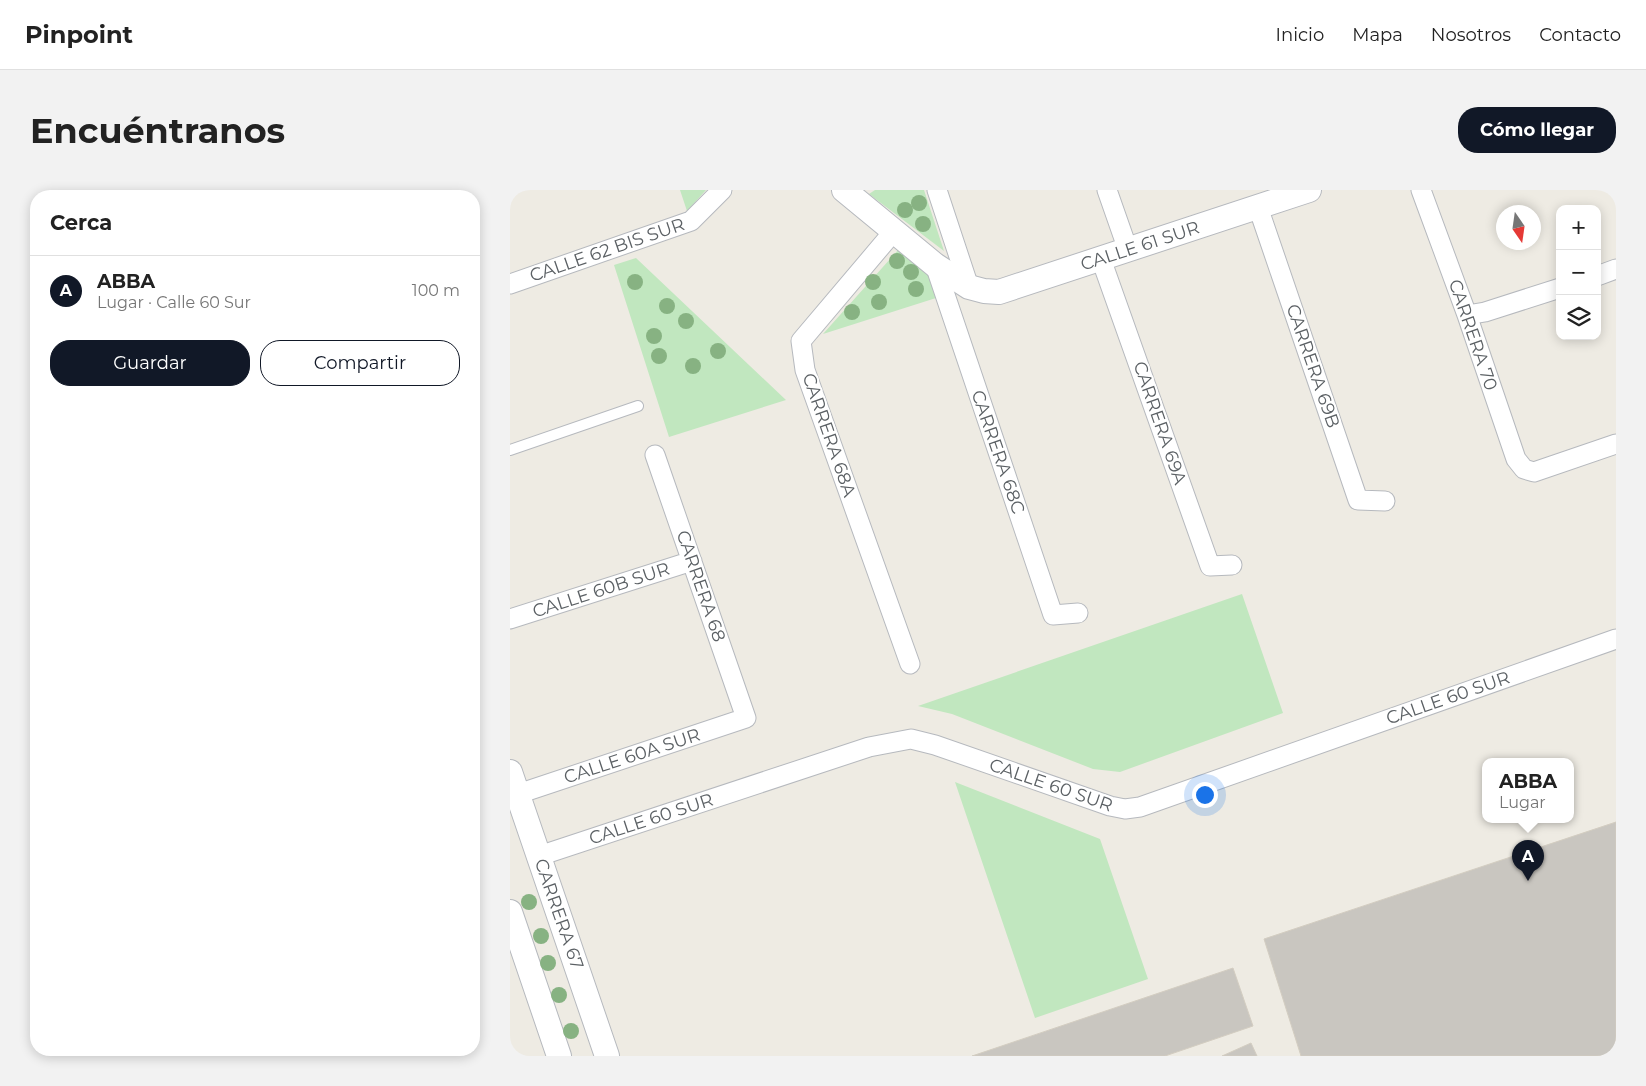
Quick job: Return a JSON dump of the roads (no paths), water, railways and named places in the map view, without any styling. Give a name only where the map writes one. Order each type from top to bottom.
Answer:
[{"type":"street","name":"CALLE 62 BIS SUR","points":[[510,284],[691,221],[722,190]]},
{"type":"street","points":[[937,190],[969,287]]},
{"type":"street","points":[[1107,190],[1128,250]]},
{"type":"street","name":"CALLE 61 SUR","points":[[969,287],[999,292],[1258,207],[1282,194],[1310,190]]},
{"type":"street","name":"CARRERA 70","points":[[1421,190],[1467,315],[1516,459],[1524,469],[1534,472],[1616,444]]},
{"type":"street","points":[[846,191],[935,264],[969,287]]},
{"type":"street","name":"CARRERA 69B","points":[[1258,207],[1358,500],[1385,501]]},
{"type":"street","name":"CARRERA 68A","points":[[894,231],[801,341],[805,370],[910,664]]},
{"type":"street","name":"CARRERA 69A","points":[[1101,259],[1210,566],[1232,565]]},
{"type":"street","name":"CARRERA 68C","points":[[935,264],[1053,615],[1078,613]]},
{"type":"street","points":[[1601,275],[1616,269]]},
{"type":"street","points":[[1467,315],[1485,312],[1556,289]]},
{"type":"street","name":"CARRERA 68","points":[[655,454],[746,718]]},
{"type":"street","name":"CALLE 60B SUR","points":[[510,619],[692,561]]},
{"type":"street","name":"CALLE 60 SUR","points":[[539,856],[869,748],[911,739],[935,745],[1110,806],[1125,809],[1140,807],[1616,639]]},
{"type":"street","name":"CALLE 60A SUR","points":[[517,803],[746,718]]},
{"type":"street","name":"CARRERA 67","points":[[510,772],[517,803],[539,856],[607,1056]]},
{"type":"street","points":[[510,912],[516,946],[559,1056]]},
{"type":"lane","points":[[510,450],[638,406]]},
{"type":"place","name":"ABBA","points":[[1528,881]]}]
